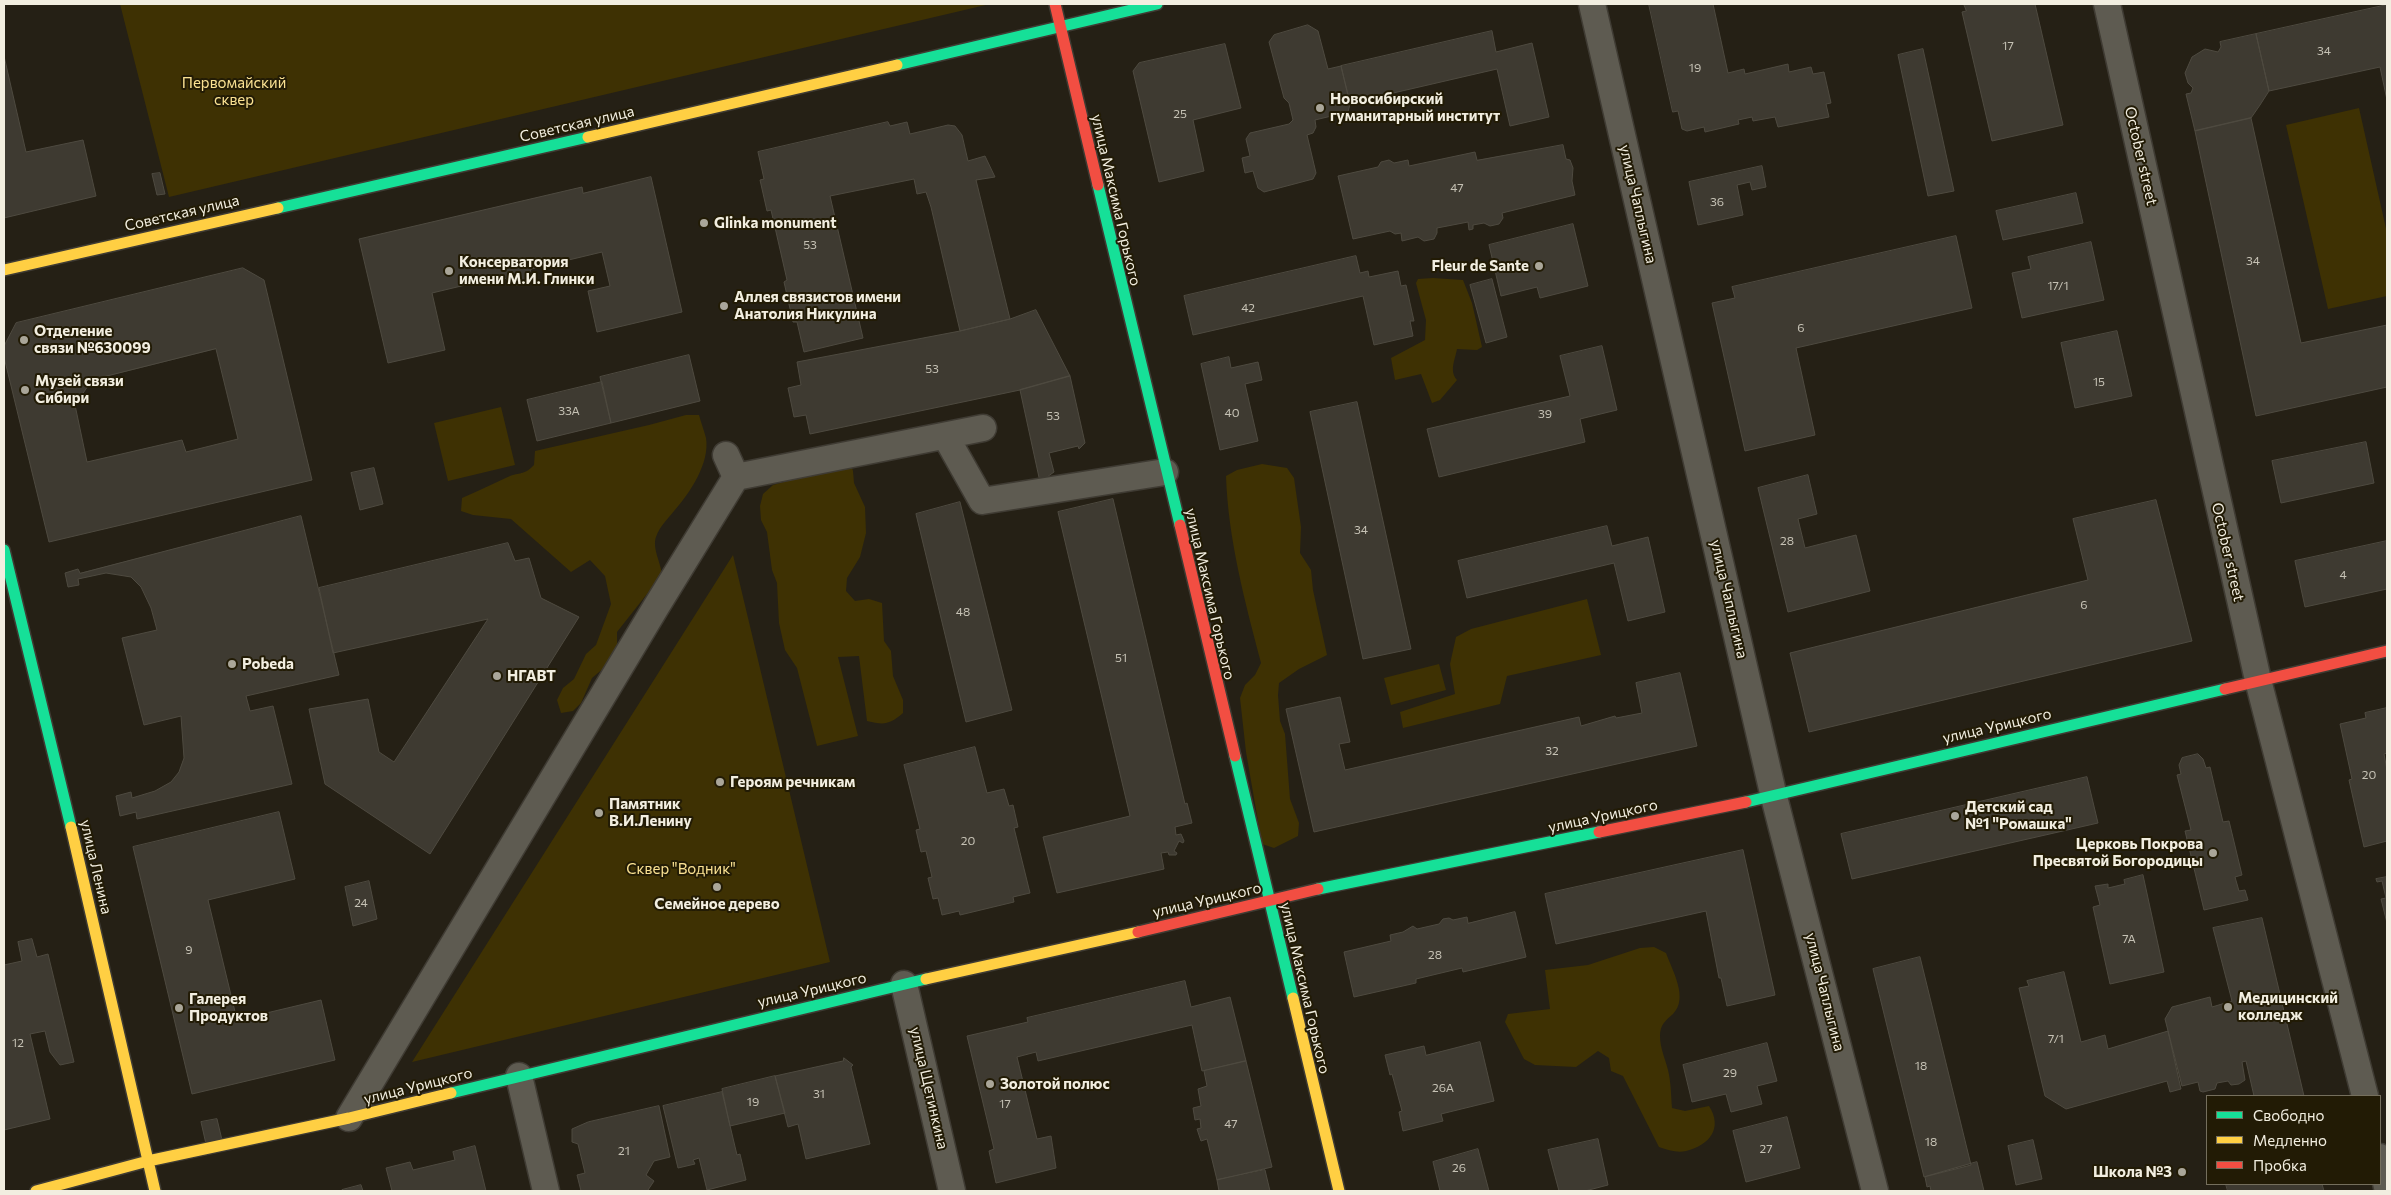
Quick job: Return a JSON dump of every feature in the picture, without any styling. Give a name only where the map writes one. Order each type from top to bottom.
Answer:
[{"type":"street","name":"улица Максима Горького","points":[[1055,4],[1338,1191]]},
{"type":"street","name":"Советская улица","points":[[4,270],[1156,4]]},
{"type":"street","name":"улица Чаплыгина","points":[[1592,4],[1774,793],[1875,1191]]},
{"type":"street","name":"October street","points":[[2107,4],[2258,680],[2364,1095]]},
{"type":"street","points":[[349,1118],[656,606],[731,466],[946,436],[983,428]]},
{"type":"street","points":[[946,436],[982,501],[1166,472]]},
{"type":"street","name":"улица Ленина","points":[[4,550],[91,912],[154,1191]]},
{"type":"street","name":"улица Урицкого","points":[[36,1191],[148,1161],[349,1118],[904,984],[1269,901],[1740,803],[1774,793],[2387,651]]},
{"type":"street","name":"улица Щетинкина","points":[[904,984],[952,1191]]},
{"type":"street","points":[[519,1076],[546,1191]]},
{"type":"street","points":[[2381,1161],[2387,1186]]},
{"type":"green space","name":"Первомайский сквер","points":[[120,4],[990,4],[169,197]]},
{"type":"green space","points":[[2359,108],[2387,233],[2387,296],[2328,309],[2286,125]]},
{"type":"green space","points":[[1418,279],[1463,280],[1472,303],[1482,347],[1477,350],[1457,349],[1453,373],[1457,380],[1440,400],[1432,403],[1421,374],[1395,380],[1391,358],[1425,340],[1426,320],[1416,283]]},
{"type":"green space","points":[[501,407],[515,465],[448,481],[434,423]]},
{"type":"green space","points":[[686,415],[699,415],[706,438],[705,457],[698,477],[692,487],[662,526],[656,537],[655,546],[662,575],[617,632],[617,651],[611,662],[592,678],[581,703],[573,711],[561,713],[557,700],[563,688],[574,679],[586,654],[596,645],[611,604],[605,576],[590,560],[571,572],[511,519],[473,515],[461,511],[462,498],[510,476],[528,470],[534,465],[535,451]]},
{"type":"green space","points":[[849,458],[854,483],[865,507],[866,533],[860,557],[847,578],[846,591],[855,601],[869,599],[882,603],[884,641],[891,651],[893,676],[903,700],[903,713],[886,723],[867,721],[859,656],[838,657],[858,736],[817,746],[797,668],[785,650],[779,623],[777,583],[772,570],[767,532],[761,520],[760,506],[763,494],[773,485],[798,478]]},
{"type":"green space","points":[[1262,464],[1287,468],[1294,478],[1301,527],[1300,553],[1311,570],[1313,590],[1327,655],[1299,669],[1279,683],[1280,721],[1285,734],[1290,799],[1299,823],[1298,836],[1274,848],[1262,844],[1246,752],[1240,698],[1245,685],[1255,675],[1261,663],[1243,594],[1234,547],[1227,500],[1226,476],[1237,470]]},
{"type":"green space","name":"Сквер \"Водник\"","points":[[733,555],[830,962],[412,1062]]},
{"type":"green space","points":[[1587,599],[1601,655],[1507,676],[1500,704],[1403,728],[1400,712],[1455,694],[1450,664],[1456,637],[1471,629]]},
{"type":"green space","points":[[1439,664],[1446,690],[1391,705],[1384,678]]},
{"type":"green space","points":[[1654,947],[1666,953],[1678,984],[1680,1000],[1678,1007],[1660,1032],[1661,1045],[1670,1079],[1672,1108],[1685,1111],[1709,1106],[1715,1121],[1712,1134],[1708,1140],[1702,1145],[1683,1152],[1659,1147],[1623,1076],[1611,1071],[1609,1058],[1598,1051],[1576,1067],[1535,1065],[1524,1059],[1505,1022],[1508,1014],[1550,1009],[1545,970],[1588,965],[1640,948]]},
{"type":"building","points":[[1649,4],[1713,4],[1728,73],[1744,69],[1745,74],[1788,64],[1789,72],[1811,67],[1813,74],[1824,72],[1831,103],[1826,104],[1829,117],[1778,127],[1775,117],[1753,121],[1752,117],[1738,120],[1739,124],[1705,132],[1704,127],[1687,131],[1682,129],[1678,111],[1673,112]]},
{"type":"building","points":[[1964,4],[2035,4],[2063,125],[1992,141],[1962,12],[1966,11]]},
{"type":"building","points":[[2387,5],[2387,100],[2380,67],[2269,91],[2256,34]]},
{"type":"building","name":"Новосибирский гуманитарный институт","points":[[1308,25],[1318,31],[1328,69],[1341,66],[1350,104],[1348,112],[1315,120],[1316,127],[1313,133],[1307,135],[1316,173],[1313,179],[1264,192],[1258,188],[1253,171],[1245,173],[1242,158],[1250,156],[1246,139],[1250,133],[1289,124],[1293,120],[1289,103],[1284,98],[1269,42],[1274,35]]},
{"type":"building","points":[[1492,31],[1496,52],[1532,43],[1549,117],[1510,126],[1497,69],[1350,103],[1341,66]]},
{"type":"building","points":[[2256,34],[2269,91],[2251,118],[2195,131],[2186,94],[2191,93],[2193,88],[2188,83],[2185,73],[2192,57],[2205,49],[2218,52],[2221,47],[2220,42]]},
{"type":"building","points":[[1225,44],[1241,108],[1193,120],[1204,171],[1159,182],[1133,71],[1139,63]]},
{"type":"building","points":[[1923,49],[1954,191],[1928,196],[1898,55]]},
{"type":"building","points":[[4,56],[26,152],[83,140],[96,196],[4,218]]},
{"type":"building","points":[[2251,118],[2301,343],[2387,325],[2387,387],[2256,416],[2195,131]]},
{"type":"building","points":[[888,122],[890,126],[907,122],[910,134],[948,125],[955,126],[962,135],[968,161],[985,156],[995,177],[976,180],[1010,319],[960,331],[931,207],[926,192],[917,194],[914,179],[830,196],[863,338],[804,352],[797,322],[793,322],[784,282],[787,280],[771,210],[767,211],[760,180],[764,179],[758,152]]},
{"type":"building","points":[[1563,145],[1566,159],[1570,160],[1573,168],[1572,181],[1575,195],[1502,213],[1503,218],[1499,224],[1490,226],[1484,223],[1473,225],[1473,229],[1469,230],[1468,222],[1437,228],[1434,239],[1424,241],[1418,237],[1402,241],[1401,233],[1395,234],[1390,231],[1353,239],[1338,176],[1378,167],[1381,162],[1389,160],[1394,163],[1408,160],[1409,166],[1475,152],[1477,160]]},
{"type":"building","points":[[1762,166],[1766,187],[1752,190],[1750,182],[1737,185],[1743,215],[1698,225],[1689,182]]},
{"type":"building","points":[[160,173],[165,194],[157,195],[152,174]]},
{"type":"building","name":"Консерватория имени М.И. Глинки","points":[[651,177],[682,312],[597,332],[588,291],[610,286],[602,252],[531,269],[528,281],[520,285],[512,285],[503,276],[432,293],[445,350],[388,363],[359,239],[582,187],[583,193]]},
{"type":"building","points":[[2076,193],[2083,223],[2003,240],[1996,211]]},
{"type":"building","name":"Fleur de Sante","points":[[1573,224],[1588,286],[1540,298],[1537,287],[1501,296],[1489,245]]},
{"type":"building","points":[[1956,236],[1972,308],[1796,348],[1815,435],[1745,451],[1712,303],[1735,298],[1732,287]]},
{"type":"building","points":[[2091,242],[2104,300],[2022,318],[2012,273],[2031,269],[2028,257]]},
{"type":"building","points":[[1356,256],[1360,273],[1368,271],[1369,277],[1398,271],[1401,286],[1406,285],[1414,321],[1410,321],[1413,336],[1374,345],[1363,296],[1193,335],[1184,296]]},
{"type":"building","points":[[243,268],[264,280],[312,480],[49,542],[4,357],[4,346],[16,323]],"holes":[[[216,349],[238,439],[186,452],[182,440],[87,462],[75,405],[92,380]]]},
{"type":"building","points":[[1492,279],[1507,337],[1486,343],[1470,285]]},
{"type":"building","points":[[1036,310],[1070,376],[1020,390],[810,434],[806,415],[794,417],[788,388],[801,385],[797,362],[960,331],[1010,319]]},
{"type":"building","points":[[2117,331],[2132,396],[2075,408],[2061,343]]},
{"type":"building","points":[[1602,346],[1617,410],[1580,419],[1585,442],[1439,477],[1427,429],[1570,396],[1560,356]]},
{"type":"building","points":[[689,355],[700,401],[611,423],[600,377]]},
{"type":"building","points":[[1229,357],[1231,368],[1258,362],[1262,380],[1245,384],[1258,441],[1220,450],[1201,364]]},
{"type":"building","points":[[1070,376],[1085,443],[1079,449],[1078,446],[1049,453],[1054,472],[1040,482],[1020,390]]},
{"type":"building","points":[[602,382],[611,423],[537,441],[527,400]]},
{"type":"building","points":[[1357,402],[1411,649],[1363,659],[1310,412]]},
{"type":"building","points":[[2366,442],[2374,483],[2281,503],[2272,461]]},
{"type":"building","points":[[374,468],[383,504],[360,510],[351,473]]},
{"type":"building","points":[[1808,475],[1817,514],[1798,519],[1805,548],[1856,535],[1870,591],[1788,612],[1758,488]]},
{"type":"building","points":[[1113,499],[1185,804],[1187,803],[1192,823],[1175,827],[1176,835],[1181,834],[1184,841],[1183,843],[1179,841],[1174,851],[1177,853],[1176,855],[1169,855],[1168,852],[1161,853],[1164,869],[1057,893],[1043,837],[1130,816],[1058,512]]},
{"type":"building","points":[[2156,500],[2192,641],[1809,732],[1790,653],[2088,580],[2073,519]]},
{"type":"building","points":[[960,502],[1012,710],[966,722],[916,514]]},
{"type":"building","name":"Pobeda","points":[[301,516],[339,675],[246,696],[250,711],[273,706],[292,784],[137,819],[136,812],[120,816],[116,796],[131,792],[132,798],[155,791],[171,782],[179,772],[184,758],[181,716],[144,725],[122,638],[157,630],[151,608],[141,587],[131,577],[106,573],[78,579],[79,585],[68,587],[65,573],[78,569],[80,573]]},
{"type":"building","points":[[1607,526],[1612,546],[1648,537],[1665,612],[1628,621],[1614,563],[1467,598],[1458,561]]},
{"type":"building","points":[[2387,541],[2387,589],[2305,607],[2295,561]]},
{"type":"building","name":"НГАВТ","points":[[508,543],[515,561],[529,558],[541,598],[579,617],[430,854],[325,784],[309,709],[368,699],[379,752],[394,762],[488,619],[333,653],[319,588]]},
{"type":"building","points":[[1680,673],[1697,746],[1314,832],[1286,709],[1340,697],[1350,742],[1339,744],[1345,770],[1579,717],[1581,726],[1615,716],[1616,718],[1642,713],[1636,683]]},
{"type":"building","points":[[2387,708],[2387,753],[2384,754],[2387,770],[2387,841],[2364,847],[2349,780],[2352,779],[2340,724],[2366,718],[2365,713]]},
{"type":"building","points":[[975,747],[987,793],[1004,789],[1009,806],[1013,805],[1018,827],[1014,828],[1030,893],[1013,897],[1014,902],[960,915],[959,911],[942,915],[938,898],[933,899],[928,878],[932,877],[926,851],[921,852],[916,830],[920,829],[904,765]]},
{"type":"building","name":"Церковь Покрова Пресвятой Богородицы","points":[[2198,754],[2203,759],[2206,768],[2210,767],[2223,822],[2229,821],[2242,875],[2235,877],[2239,891],[2245,890],[2248,900],[2204,910],[2185,831],[2191,830],[2177,775],[2181,774],[2179,765],[2182,758]]},
{"type":"building","points":[[2087,777],[2098,823],[1852,879],[1841,834]]},
{"type":"building","points":[[279,812],[295,879],[208,900],[237,1020],[321,1000],[335,1060],[192,1094],[133,847]]},
{"type":"building","points":[[1743,850],[1775,995],[1727,1006],[1721,978],[1719,978],[1706,911],[1556,944],[1545,894]]},
{"type":"building","points":[[2143,875],[2164,972],[2110,984],[2093,907],[2100,905],[2095,886],[2108,884],[2108,888],[2125,884],[2124,880]]},
{"type":"building","points":[[2387,877],[2387,923],[2381,899],[2386,898],[2382,881],[2377,882],[2376,879]]},
{"type":"building","points":[[369,881],[377,919],[353,926],[345,887]]},
{"type":"building","points":[[1515,912],[1526,957],[1463,972],[1462,968],[1416,979],[1416,983],[1354,997],[1344,952],[1391,941],[1390,935],[1403,932],[1413,926],[1417,929],[1439,924],[1443,919],[1449,918],[1453,920],[1467,917],[1468,923]]},
{"type":"building","name":"Медицинский колледж","points":[[2262,918],[2304,1095],[2254,1095],[2246,1061],[2242,1062],[2245,1080],[2239,1084],[2231,1085],[2228,1081],[2217,1083],[2215,1089],[2203,1092],[2200,1091],[2198,1082],[2182,1086],[2165,1019],[2172,1007],[2210,997],[2212,1007],[2232,1001],[2213,928]]},
{"type":"building","points":[[32,939],[37,957],[48,954],[74,1062],[60,1065],[50,1052],[45,1031],[30,1034],[50,1119],[4,1130],[4,965],[22,961],[18,942]]},
{"type":"building","points":[[1920,957],[1971,1165],[1924,1177],[1873,969]]},
{"type":"building","points":[[2064,972],[2081,1042],[2105,1035],[2108,1049],[2168,1031],[2181,1089],[2170,1092],[2167,1081],[2066,1109],[2045,1096],[2019,988],[2029,986],[2027,981]]},
{"type":"building","points":[[1185,981],[1191,1007],[1230,997],[1246,1061],[1202,1071],[1192,1025],[1038,1061],[1036,1052],[1017,1057],[1037,1139],[1051,1136],[1056,1168],[996,1183],[989,1151],[994,1149],[967,1036],[1028,1022],[1027,1018]]},
{"type":"building","points":[[1480,1042],[1494,1101],[1441,1114],[1443,1121],[1403,1131],[1399,1112],[1402,1111],[1385,1055],[1424,1046],[1426,1055]]},
{"type":"building","points":[[1767,1043],[1777,1081],[1757,1086],[1762,1104],[1731,1112],[1726,1094],[1692,1102],[1683,1065]]},
{"type":"building","points":[[844,1058],[853,1065],[851,1067],[870,1144],[806,1159],[798,1124],[788,1127],[775,1076],[843,1061]]},
{"type":"building","points":[[1246,1061],[1272,1167],[1217,1180],[1207,1139],[1201,1141],[1197,1129],[1201,1128],[1200,1119],[1195,1120],[1193,1108],[1201,1106],[1198,1089],[1207,1086],[1204,1071]]},
{"type":"building","points":[[775,1076],[785,1113],[730,1126],[722,1089]]},
{"type":"building","points":[[722,1092],[737,1155],[740,1154],[746,1180],[707,1190],[699,1158],[693,1160],[695,1164],[678,1168],[663,1106]]},
{"type":"building","points":[[659,1106],[670,1157],[654,1161],[646,1175],[654,1181],[648,1190],[651,1191],[581,1191],[577,1175],[585,1173],[578,1144],[572,1142],[572,1129],[588,1122]]},
{"type":"building","points":[[1787,1117],[1800,1168],[1746,1182],[1733,1131]]},
{"type":"building","points":[[217,1119],[222,1140],[206,1144],[201,1122]]},
{"type":"building","points":[[1598,1139],[1608,1185],[1585,1191],[1559,1191],[1548,1150]]},
{"type":"building","points":[[2033,1140],[2042,1179],[2016,1185],[2008,1146]]},
{"type":"building","points":[[475,1146],[486,1191],[392,1191],[386,1168],[410,1162],[413,1170],[455,1160],[453,1152]]},
{"type":"building","points":[[1478,1149],[1489,1191],[1440,1191],[1433,1162]]},
{"type":"building","points":[[1977,1162],[1984,1191],[1931,1191],[1930,1186],[1927,1187],[1925,1177]]},
{"type":"building","points":[[1265,1170],[1270,1191],[1219,1191],[1217,1180]]},
{"type":"building","points":[[361,1185],[363,1191],[342,1191],[342,1190]]},
{"type":"building","points":[[2226,1185],[2322,1185],[2324,1191],[2228,1191]]},
{"type":"traffic: fast","points":[[897,65],[1157,4]]},
{"type":"traffic: fast","points":[[278,208],[588,137]]},
{"type":"traffic: fast","points":[[1098,185],[1180,525]]},
{"type":"traffic: fast","points":[[4,550],[71,827]]},
{"type":"traffic: fast","points":[[1746,802],[2225,689]]},
{"type":"traffic: fast","points":[[1235,756],[1293,998]]},
{"type":"traffic: fast","points":[[1318,889],[1599,832]]},
{"type":"traffic: fast","points":[[451,1093],[926,979]]},
{"type":"traffic: slow","points":[[588,137],[897,65]]},
{"type":"traffic: slow","points":[[4,270],[278,208]]},
{"type":"traffic: slow","points":[[71,827],[155,1191]]},
{"type":"traffic: slow","points":[[926,979],[1138,932]]},
{"type":"traffic: slow","points":[[1293,998],[1339,1191]]},
{"type":"traffic: slow","points":[[36,1191],[148,1161],[349,1118],[451,1093]]},
{"type":"traffic: jam","points":[[1055,4],[1098,185]]},
{"type":"traffic: jam","points":[[1180,525],[1235,756]]},
{"type":"traffic: jam","points":[[2225,689],[2387,651]]},
{"type":"traffic: jam","points":[[1599,832],[1746,802]]},
{"type":"traffic: jam","points":[[1138,932],[1318,889]]},
{"type":"place","name":"Новосибирский гуманитарный институт","points":[[1320,108]]},
{"type":"place","name":"Glinka monument","points":[[704,223]]},
{"type":"place","name":"Fleur de Sante","points":[[1539,266]]},
{"type":"place","name":"Консерватория имени М.И. Глинки","points":[[449,271]]},
{"type":"place","name":"Аллея связистов имени Анатолия Никулина","points":[[724,306]]},
{"type":"place","name":"Отделение связи №630099","points":[[24,340]]},
{"type":"place","name":"Музей связи Сибири","points":[[25,390]]},
{"type":"place","name":"Pobeda","points":[[232,664]]},
{"type":"place","name":"НГАВТ","points":[[497,676]]},
{"type":"place","name":"Героям речникам","points":[[720,782]]},
{"type":"place","name":"Памятник В.И.Ленину","points":[[599,813]]},
{"type":"place","name":"Детский сад №1 \"Ромашка\"","points":[[1955,816]]},
{"type":"place","name":"Церковь Покрова Пресвятой Богородицы","points":[[2213,853]]},
{"type":"place","name":"Семейное дерево","points":[[717,887]]},
{"type":"place","name":"Медицинский колледж","points":[[2228,1007]]},
{"type":"place","name":"Галерея Продуктов","points":[[179,1008]]},
{"type":"place","name":"Золотой полюс","points":[[990,1084]]},
{"type":"place","name":"Школа №3","points":[[2182,1172]]}]
